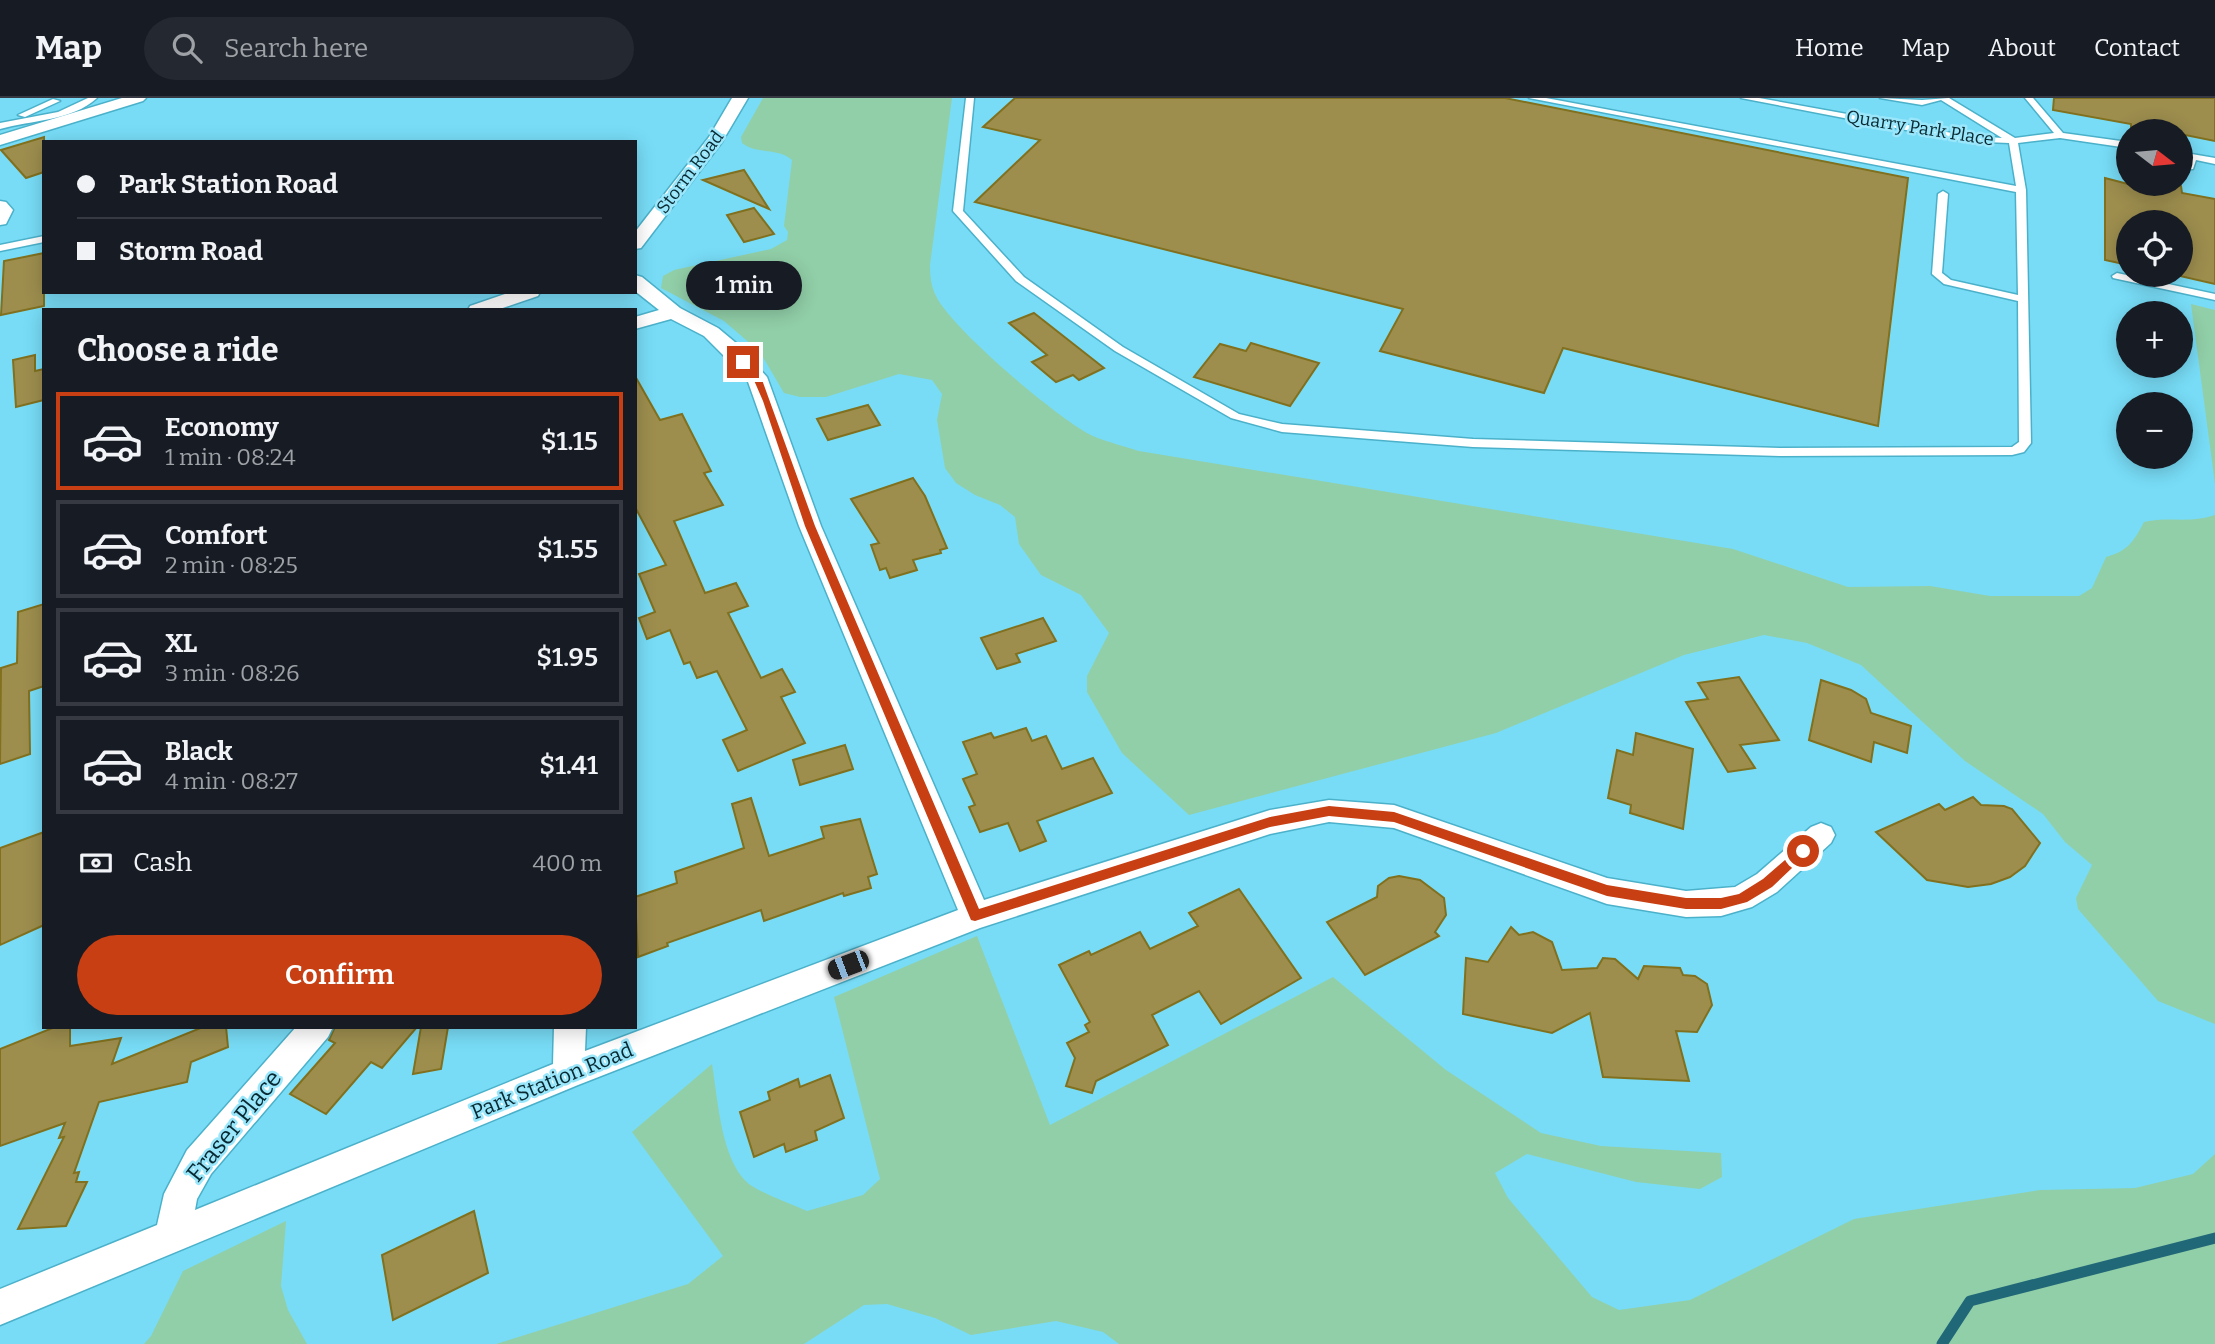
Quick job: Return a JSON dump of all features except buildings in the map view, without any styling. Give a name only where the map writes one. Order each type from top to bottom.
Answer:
[{"type":"street","points":[[0,140],[138,98]]},
{"type":"street","name":"Storm Road","points":[[637,241],[716,139],[740,98]]},
{"type":"street","points":[[0,206],[4,211],[0,220]]},
{"type":"street","points":[[637,283],[673,312],[711,332],[757,377],[810,526],[975,916]]},
{"type":"street","points":[[483,308],[525,294]]},
{"type":"street","points":[[637,322],[673,312]]},
{"type":"street","name":"Park Station Road","points":[[0,1307],[569,1073],[975,916],[1270,822],[1329,811],[1394,817],[1607,891],[1686,904],[1721,903],[1742,898],[1767,883],[1821,835]]},
{"type":"street","name":"Fraser Place","points":[[172,1235],[181,1194],[199,1162],[315,1029]]},
{"type":"street","points":[[569,1073],[570,1029]]},
{"type":"lane","points":[[0,126],[53,114],[93,98]]},
{"type":"lane","points":[[970,98],[958,211],[998,257],[1048,301],[1119,349],[1235,416],[1282,428],[1487,443],[1781,452],[2020,449],[2025,443],[2021,190],[2013,141],[1942,98],[1922,103],[1884,98]]},
{"type":"lane","points":[[1533,98],[2021,190]]},
{"type":"lane","name":"Quarry Park Place","points":[[1745,98],[1938,134],[2013,141],[2060,135],[2116,143]]},
{"type":"lane","points":[[2029,98],[2060,135]]},
{"type":"lane","points":[[13,122],[22,115],[57,101]]},
{"type":"lane","points":[[2193,157],[2215,161]]},
{"type":"lane","points":[[1942,194],[1937,274],[1948,282],[2023,299]]},
{"type":"lane","points":[[0,248],[42,239]]},
{"type":"lane","points":[[2168,287],[2215,297]]},
{"type":"green space","points":[[763,98],[952,98],[930,265],[936,296],[962,329],[1033,394],[1093,436],[1139,451],[1733,549],[1848,587],[1930,586],[1990,596],[2079,596],[2092,588],[2106,557],[2120,552],[2130,544],[2144,522],[2196,519],[2215,515],[2215,1024],[2158,1001],[2078,909],[2076,898],[2092,865],[2065,842],[2043,814],[1965,761],[1861,665],[1807,643],[1764,635],[1684,655],[1496,733],[1189,815],[1122,753],[1087,692],[1087,676],[1109,633],[1081,595],[1041,575],[1019,544],[1015,517],[1000,505],[975,495],[956,483],[945,468],[937,420],[942,394],[932,380],[899,374],[826,397],[800,397],[784,393],[760,352],[724,321],[661,288],[663,276],[674,270],[771,249],[787,240],[788,232],[784,226],[792,160],[742,143],[741,137]]},
{"type":"green space","points":[[2193,304],[2215,310],[2215,484],[2193,319]]},
{"type":"green space","points":[[977,936],[1050,1125],[1333,977],[1446,1070],[1541,1133],[1601,1146],[1721,1153],[1722,1177],[1700,1189],[1636,1182],[1527,1154],[1495,1173],[1508,1198],[1592,1297],[1619,1310],[1690,1300],[1854,1219],[2040,1190],[2135,1188],[2193,1174],[2215,1154],[2215,1344],[1119,1344],[1103,1332],[1056,1321],[971,1335],[935,1318],[887,1304],[864,1305],[804,1344],[496,1344],[688,1284],[723,1256],[632,1132],[712,1064],[727,1147],[742,1176],[752,1186],[807,1211],[863,1195],[880,1179],[834,997]]},
{"type":"green space","points":[[286,1221],[281,1286],[288,1310],[307,1344],[144,1344],[151,1336],[183,1271]]},
{"type":"waterway","points":[[1942,1344],[1970,1301],[2215,1238]]},
{"type":"route","points":[[743,362],[757,377],[810,526],[975,916],[1270,822],[1329,811],[1394,817],[1607,891],[1686,904],[1721,903],[1742,898],[1767,883],[1803,851]]}]
